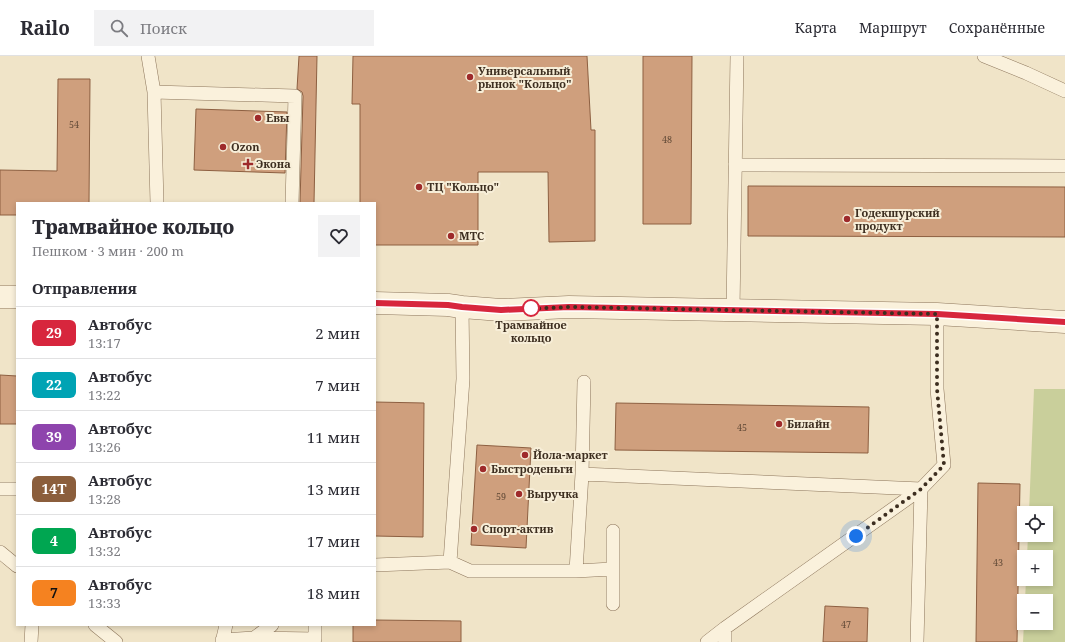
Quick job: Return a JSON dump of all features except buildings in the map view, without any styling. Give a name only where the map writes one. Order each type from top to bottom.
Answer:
[{"type":"street","points":[[0,297],[16,297]]},
{"type":"street","points":[[376,303],[448,305],[501,310],[569,307],[937,314],[1065,322]]},
{"type":"lane","points":[[148,56],[154,92],[157,202]]},
{"type":"lane","points":[[733,310],[737,56]]},
{"type":"lane","points":[[984,56],[1065,91]]},
{"type":"lane","points":[[154,92],[295,96],[292,202]]},
{"type":"lane","points":[[735,165],[1065,166]]},
{"type":"lane","points":[[450,562],[463,379],[462,307]]},
{"type":"lane","points":[[707,642],[921,489],[944,465],[937,389],[937,314]]},
{"type":"lane","points":[[576,571],[582,474],[584,382]]},
{"type":"lane","points":[[582,474],[921,489]]},
{"type":"lane","points":[[0,489],[16,489]]},
{"type":"lane","points":[[917,642],[921,489]]},
{"type":"lane","points":[[613,531],[613,604]]},
{"type":"lane","points":[[0,552],[16,565]]},
{"type":"lane","points":[[376,564],[450,562],[470,571],[576,571],[612,569]]},
{"type":"lane","points":[[31,642],[32,626]]},
{"type":"lane","points":[[96,626],[116,642]]},
{"type":"lane","points":[[226,626],[222,641],[254,638],[315,639],[315,626]]},
{"type":"lane","points":[[254,638],[271,626]]},
{"type":"lane","points":[[725,628],[725,642]]},
{"type":"green space","points":[[1034,389],[1065,389],[1065,642],[1023,642],[1024,630],[1053,630],[1053,594],[1025,594],[1026,586],[1053,586],[1053,550],[1027,550],[1028,542],[1053,542],[1053,506],[1029,506]]},
{"type":"bus line","name":"29","points":[[376,303],[448,305],[501,310],[569,307],[937,314],[1065,322]]},
{"type":"place","name":"Универсальный рынок \"Кольцо\"","points":[[470,77]]},
{"type":"place","name":"Евы","points":[[258,118]]},
{"type":"place","name":"Ozon","points":[[223,147]]},
{"type":"place","name":"Экона","points":[[248,164]]},
{"type":"place","name":"ТЦ \"Кольцо\"","points":[[419,187]]},
{"type":"place","name":"Годекшурский продукт","points":[[847,219]]},
{"type":"place","name":"МТС","points":[[451,236]]},
{"type":"place","name":"Трамвайное кольцо","points":[[531,308]]},
{"type":"place","name":"Билайн","points":[[779,424]]},
{"type":"place","name":"Йола-маркет","points":[[525,455]]},
{"type":"place","name":"Быстроденьги","points":[[483,469]]},
{"type":"place","name":"Выручка","points":[[519,494]]},
{"type":"place","name":"Спорт-актив","points":[[474,529]]},
{"type":"route","points":[[531,308],[528,309],[569,307],[937,314],[937,389],[944,465],[921,489],[856,536]]}]
